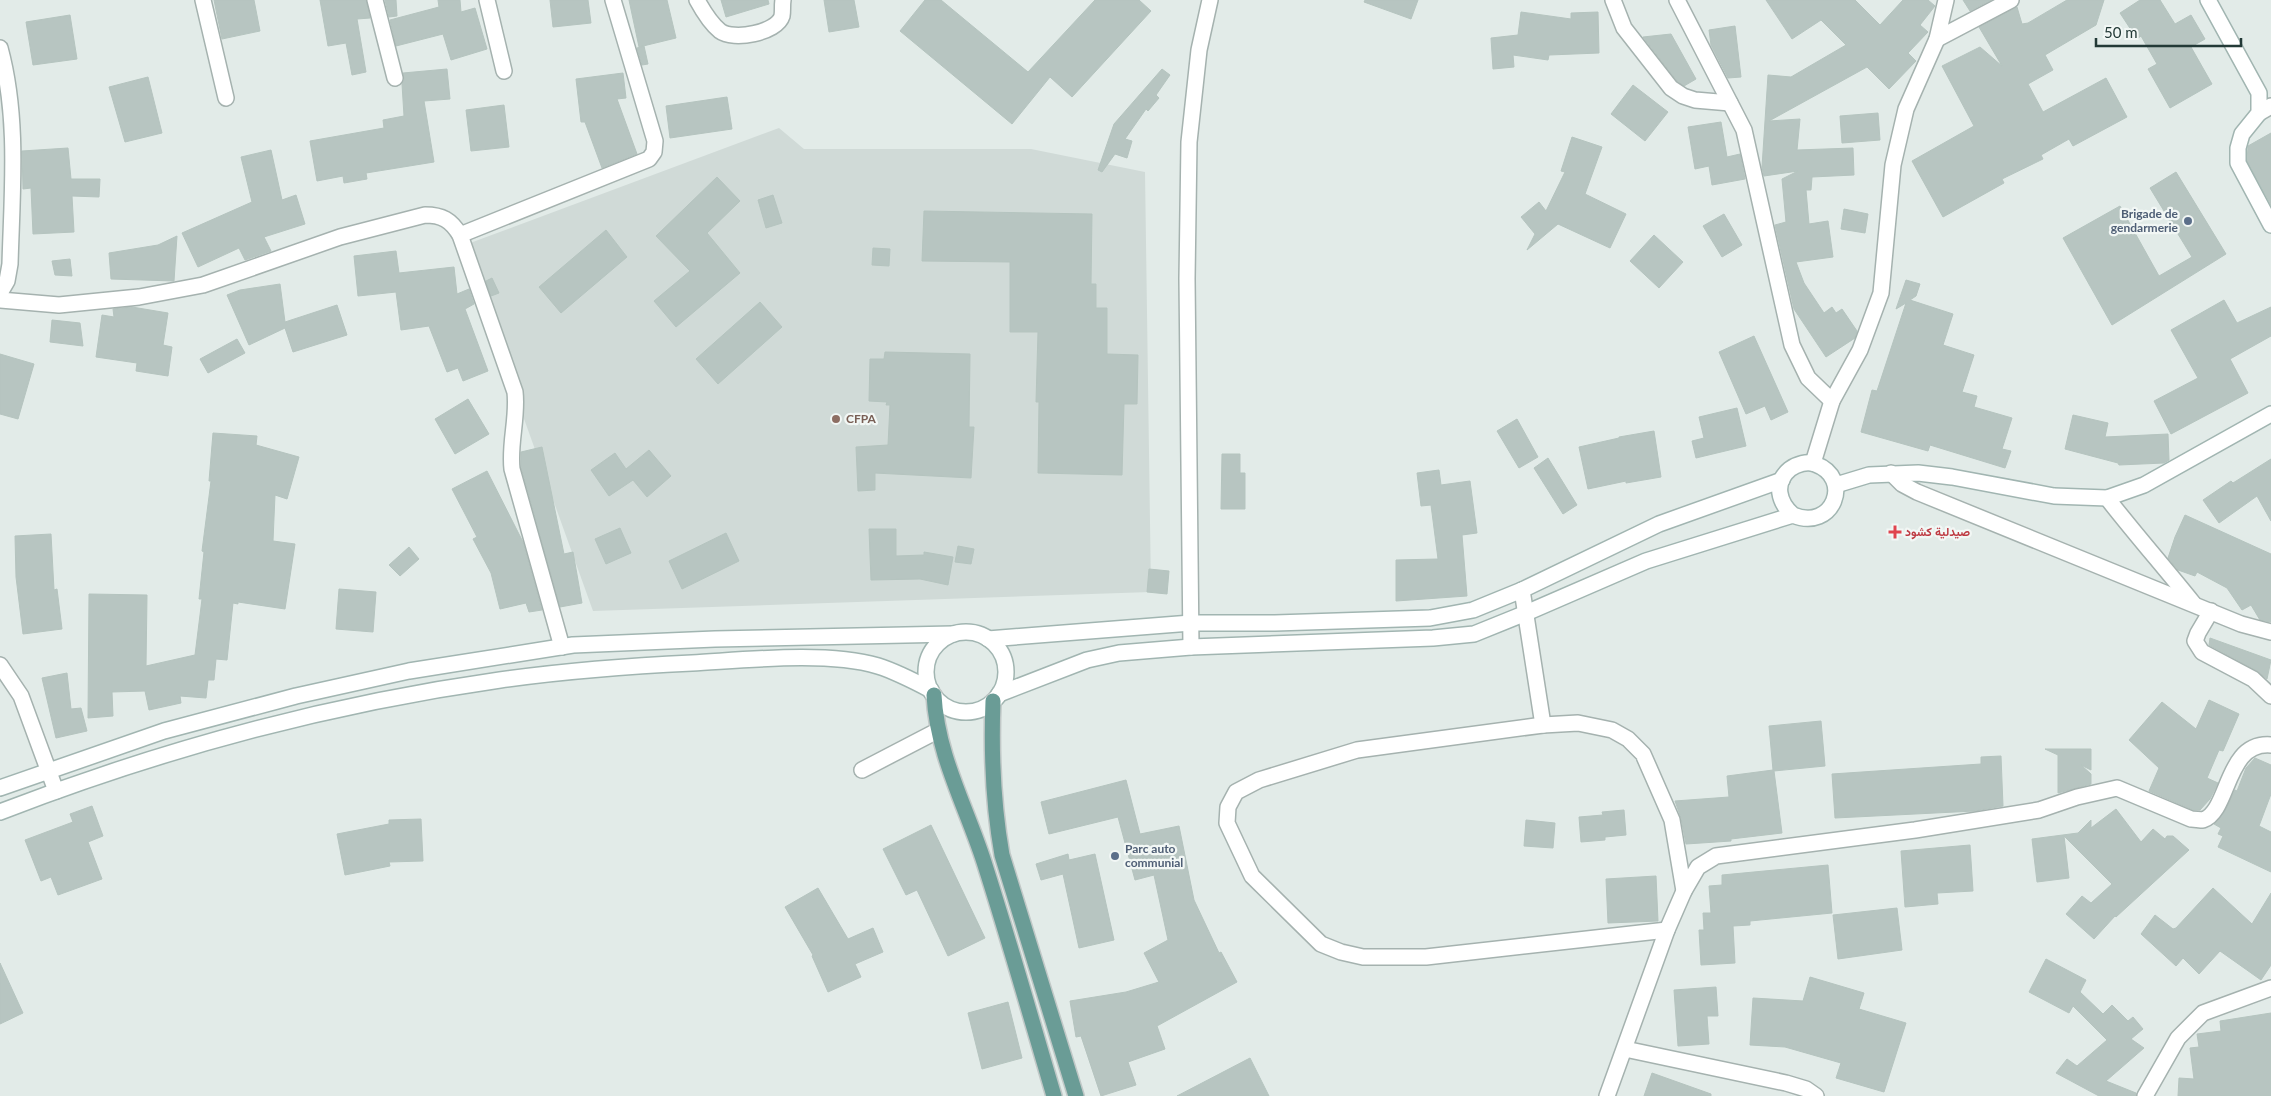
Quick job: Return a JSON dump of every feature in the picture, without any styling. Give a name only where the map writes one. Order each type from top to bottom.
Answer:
[{"type":"main road","points":[[932,693],[937,731],[942,748],[984,860],[1054,1096]]},
{"type":"main road","points":[[996,698],[992,772],[997,827],[1002,855],[1076,1096]]},
{"type":"street","points":[[203,0],[226,98]]},
{"type":"street","points":[[375,0],[395,78]]},
{"type":"street","points":[[487,0],[504,71]]},
{"type":"street","points":[[460,235],[649,159],[654,152],[655,140],[613,0]]},
{"type":"street","points":[[697,0],[705,15],[721,32],[742,36],[771,29],[782,17],[783,0]]},
{"type":"street","points":[[1191,647],[1187,279],[1189,142],[1199,50],[1210,0]]},
{"type":"street","points":[[1613,0],[1624,28],[1671,88],[1683,96],[1695,100],[1730,103]]},
{"type":"street","points":[[1677,0],[1744,130],[1792,345],[1808,378],[1832,401]]},
{"type":"street","points":[[1813,463],[1832,401],[1860,350],[1881,293],[1893,165],[1906,109],[1937,39],[1946,0]]},
{"type":"street","points":[[1937,39],[2011,0]]},
{"type":"street","points":[[2208,0],[2258,93],[2265,110],[2242,134],[2238,148],[2238,163],[2271,225]]},
{"type":"street","points":[[0,48],[12,116],[12,158],[10,264],[7,280],[0,293]]},
{"type":"street","points":[[0,300],[59,305],[140,297],[204,285],[340,237],[425,215],[436,215],[446,218],[460,235],[515,392],[516,410],[512,439],[512,469],[562,647]]},
{"type":"street","points":[[1836,485],[1869,475],[1918,473],[1952,477],[2054,496],[2107,498],[2144,485],[2271,414]]},
{"type":"street","points":[[1803,463],[1813,463],[1825,468],[1832,476],[1836,485],[1834,502],[1830,510],[1822,516],[1802,519],[1793,515],[1785,508],[1780,499],[1779,490],[1782,480],[1794,466],[1803,463]]},
{"type":"street","points":[[1890,473],[1902,484],[1916,492],[2241,624],[2271,632]]},
{"type":"street","points":[[0,788],[164,731],[296,696],[409,670],[562,647],[715,639],[953,634],[968,632],[988,639],[1191,623],[1275,623],[1430,618],[1473,610],[1522,590],[1659,524],[1782,480]]},
{"type":"street","points":[[2107,498],[2139,540],[2170,573],[2194,605]]},
{"type":"street","points":[[0,812],[56,790],[171,754],[272,726],[376,702],[500,680],[611,667],[766,659],[838,659],[876,666],[895,672],[932,693],[948,708],[967,712],[986,707],[996,698],[1071,666],[1103,656],[1191,647],[1433,638],[1474,634],[1526,614],[1646,560],[1793,515]]},
{"type":"street","points":[[1522,590],[1543,725]]},
{"type":"street","points":[[2211,611],[2195,641],[2202,652],[2253,679],[2271,696]]},
{"type":"street","points":[[932,693],[926,672],[931,653],[937,645],[953,634]]},
{"type":"street","points":[[988,639],[1002,654],[1005,664],[1006,674],[996,698]]},
{"type":"street","points":[[0,665],[21,696],[56,790]]},
{"type":"street","points":[[1667,930],[1426,957],[1364,957],[1341,952],[1321,944],[1252,876],[1227,823],[1228,807],[1236,792],[1259,780],[1357,750],[1543,725],[1578,723],[1612,730],[1628,739],[1643,754],[1672,820],[1684,891]]},
{"type":"street","points":[[862,770],[937,731]]},
{"type":"street","points":[[1607,1096],[1626,1049],[1667,930],[1684,891],[1698,867],[1716,856],[1915,830],[2029,811],[2118,788],[2191,819],[2203,820],[2214,811],[2234,768],[2247,752],[2265,744],[2271,745]]},
{"type":"street","points":[[2145,1096],[2178,1038],[2203,1013],[2271,988]]},
{"type":"street","points":[[1626,1049],[1786,1083],[1806,1089],[1816,1096]]},
{"type":"shaded area","name":"CFPA","points":[[779,128],[804,149],[1031,149],[1145,172],[1151,592],[593,611],[462,246]]},
{"type":"building","points":[[214,0],[254,0],[260,31],[222,39]]},
{"type":"building","points":[[320,0],[366,0],[370,18],[357,19],[366,72],[352,75],[346,43],[328,46]]},
{"type":"building","points":[[385,0],[396,0],[397,16],[389,17]]},
{"type":"building","points":[[438,0],[460,0],[461,12],[475,8],[487,49],[451,60],[443,34],[396,46],[390,20],[439,7]]},
{"type":"building","points":[[550,0],[588,0],[591,23],[553,27]]},
{"type":"building","points":[[629,0],[667,0],[676,38],[639,47]]},
{"type":"building","points":[[721,0],[768,0],[769,4],[726,17]]},
{"type":"building","points":[[824,0],[854,0],[859,27],[829,32]]},
{"type":"building","points":[[925,0],[941,0],[1028,72],[1095,0],[1139,0],[1151,11],[1072,97],[1050,77],[1012,124],[900,31]]},
{"type":"building","points":[[1365,0],[1418,0],[1411,19],[1364,2]]},
{"type":"building","points":[[1766,0],[1855,0],[1880,25],[1903,0],[1928,0],[1935,6],[1920,25],[1928,32],[1908,53],[1916,61],[1889,89],[1867,67],[1769,121],[1800,119],[1797,150],[1853,148],[1854,175],[1812,177],[1811,190],[1806,190],[1809,224],[1828,221],[1833,257],[1796,262],[1804,283],[1824,313],[1832,307],[1836,313],[1842,309],[1857,331],[1855,338],[1826,357],[1794,309],[1775,225],[1786,222],[1782,179],[1798,171],[1764,176],[1762,167],[1768,75],[1791,77],[1846,45],[1821,20],[1792,39]]},
{"type":"building","points":[[1963,0],[1991,0],[1970,11]]},
{"type":"building","points":[[2067,0],[2104,0],[2096,25],[2045,55],[2053,70],[2028,84],[2043,112],[2106,78],[2127,117],[2073,146],[2069,139],[2041,155],[2043,159],[2002,179],[2004,183],[1943,217],[1912,161],[1974,126],[1942,66],[1980,47],[2002,66],[1979,27],[2017,7],[2022,24],[2028,23]]},
{"type":"building","points":[[2140,0],[2160,0],[2175,24],[2191,15],[2205,39],[2191,47],[2212,84],[2170,108],[2148,69],[2157,64],[2141,36],[2137,39],[2120,13]]},
{"type":"building","points":[[1521,12],[1571,19],[1571,13],[1598,12],[1599,53],[1549,55],[1548,60],[1513,55],[1514,67],[1493,69],[1491,38],[1518,35]]},
{"type":"building","points":[[70,15],[77,59],[33,65],[26,22]]},
{"type":"building","points":[[1735,26],[1741,77],[1728,78],[1711,45],[1709,30]]},
{"type":"building","points":[[1671,34],[1696,79],[1684,86],[1677,81],[1643,37]]},
{"type":"building","points":[[644,46],[648,64],[642,65],[637,48]]},
{"type":"building","points":[[447,69],[450,99],[424,101],[434,162],[366,173],[367,179],[344,183],[343,176],[317,181],[310,141],[384,128],[383,120],[404,116],[403,73]]},
{"type":"building","points":[[1162,69],[1170,75],[1156,95],[1159,98],[1148,111],[1146,109],[1125,139],[1132,141],[1127,158],[1115,154],[1102,172],[1098,170],[1114,124]]},
{"type":"building","points":[[623,73],[626,98],[617,99],[637,154],[602,168],[585,122],[581,122],[576,79]]},
{"type":"building","points":[[148,77],[162,133],[125,142],[109,87]]},
{"type":"building","points":[[1633,85],[1668,112],[1645,141],[1611,114]]},
{"type":"building","points":[[727,97],[732,129],[670,138],[666,106]]},
{"type":"building","points":[[504,105],[509,147],[471,151],[466,110]]},
{"type":"building","points":[[1878,113],[1880,140],[1842,143],[1840,116]]},
{"type":"building","points":[[1721,122],[1727,157],[1740,154],[1745,179],[1712,185],[1709,166],[1695,169],[1688,127]]},
{"type":"building","points":[[2271,133],[2271,205],[2247,161],[2248,146]]},
{"type":"building","points":[[1572,137],[1602,147],[1585,194],[1626,214],[1610,248],[1558,224],[1527,250],[1535,234],[1521,217],[1539,202],[1546,211],[1565,172],[1561,171]]},
{"type":"building","points":[[68,148],[71,179],[100,179],[99,197],[72,196],[74,232],[33,234],[31,188],[23,189],[22,151]]},
{"type":"building","points":[[271,150],[282,200],[296,195],[305,224],[264,237],[271,251],[245,260],[239,248],[198,267],[182,233],[252,202],[241,157]]},
{"type":"building","points":[[2176,172],[2226,254],[2112,325],[2063,238],[2120,206],[2159,276],[2192,257],[2150,188]]},
{"type":"building","points":[[717,177],[740,201],[707,233],[740,273],[676,327],[654,301],[690,271],[656,236]]},
{"type":"building","points":[[773,195],[782,223],[766,228],[758,200]]},
{"type":"building","points":[[1844,209],[1868,214],[1865,233],[1841,229]]},
{"type":"building","points":[[924,211],[1092,214],[1091,284],[1096,284],[1096,308],[1107,308],[1107,354],[1138,355],[1137,404],[1124,404],[1122,475],[1038,473],[1039,402],[1036,402],[1038,332],[1010,332],[1010,262],[922,261]]},
{"type":"building","points":[[1724,214],[1742,245],[1722,257],[1703,226]]},
{"type":"building","points":[[606,230],[627,257],[561,313],[539,287]]},
{"type":"building","points":[[1654,235],[1683,262],[1659,288],[1630,261]]},
{"type":"building","points":[[177,236],[174,281],[111,279],[109,253],[158,245]]},
{"type":"building","points":[[873,248],[890,249],[889,266],[872,265]]},
{"type":"building","points":[[396,251],[399,273],[454,267],[457,294],[469,289],[474,304],[465,309],[488,371],[463,381],[458,368],[447,372],[429,326],[401,330],[396,292],[358,296],[354,256]]},
{"type":"building","points":[[70,259],[72,276],[55,275],[52,261]]},
{"type":"building","points":[[492,278],[499,293],[491,296],[486,281]]},
{"type":"building","points":[[1906,280],[1920,284],[1916,296],[1910,300],[1953,314],[1943,345],[1974,355],[1962,392],[1977,396],[1974,407],[2012,418],[2002,449],[2011,451],[2005,468],[1930,445],[1928,451],[1861,432],[1872,390],[1877,391],[1906,303],[1896,309]]},
{"type":"building","points":[[280,284],[285,322],[337,305],[347,335],[293,352],[285,328],[249,345],[227,295],[240,290]]},
{"type":"building","points":[[2224,300],[2237,323],[2271,307],[2271,336],[2230,359],[2248,393],[2171,434],[2154,401],[2198,378],[2171,330]]},
{"type":"building","points":[[760,302],[782,327],[718,384],[696,359]]},
{"type":"building","points":[[132,307],[168,313],[163,345],[172,347],[168,376],[136,371],[137,363],[96,357],[102,315],[114,317],[113,309]]},
{"type":"building","points":[[52,320],[80,323],[83,346],[50,342]]},
{"type":"building","points":[[1754,336],[1788,412],[1771,420],[1765,406],[1746,414],[1719,352]]},
{"type":"building","points":[[237,339],[245,353],[208,373],[200,359]]},
{"type":"building","points":[[885,352],[970,354],[969,427],[974,427],[971,478],[875,473],[875,490],[858,491],[856,447],[888,445],[890,405],[886,405],[887,402],[869,401],[870,359],[884,359]]},
{"type":"building","points":[[0,354],[34,364],[18,419],[0,414]]},
{"type":"building","points":[[468,399],[489,434],[455,454],[435,419]]},
{"type":"building","points":[[1737,408],[1746,446],[1696,458],[1692,441],[1704,438],[1699,417]]},
{"type":"building","points":[[2073,415],[2108,423],[2105,437],[2168,434],[2169,460],[2164,463],[2119,465],[2118,463],[2065,449]]},
{"type":"building","points":[[1517,419],[1538,457],[1519,468],[1497,431]]},
{"type":"building","points":[[1654,431],[1661,477],[1626,483],[1626,481],[1588,489],[1579,447]]},
{"type":"building","points":[[213,433],[257,436],[256,445],[299,457],[287,499],[275,495],[273,541],[295,544],[285,609],[238,602],[238,604],[233,603],[227,660],[216,659],[214,680],[208,680],[206,698],[180,696],[181,703],[149,710],[145,691],[112,692],[113,716],[88,718],[89,594],[147,595],[146,666],[195,655],[202,599],[199,599],[204,552],[202,551],[211,481],[209,481]]},
{"type":"building","points":[[542,447],[564,554],[573,552],[582,603],[560,607],[521,467],[521,452]]},
{"type":"building","points":[[649,450],[671,476],[647,497],[633,480],[609,496],[591,470],[615,453],[626,469]]},
{"type":"building","points":[[1222,454],[1240,454],[1240,473],[1245,473],[1245,509],[1221,509]]},
{"type":"building","points":[[1548,458],[1577,505],[1563,514],[1534,468]]},
{"type":"building","points":[[2271,459],[2271,521],[2257,496],[2219,523],[2203,500],[2231,481],[2233,483]]},
{"type":"building","points":[[1439,470],[1441,485],[1470,481],[1477,533],[1462,535],[1467,596],[1396,601],[1396,560],[1438,559],[1431,505],[1421,506],[1417,473]]},
{"type":"building","points":[[487,471],[523,542],[542,610],[529,612],[526,603],[500,609],[491,573],[473,539],[477,537],[452,489]]},
{"type":"building","points":[[2185,515],[2271,554],[2271,622],[2260,620],[2251,605],[2242,610],[2227,588],[2197,572],[2195,576],[2178,570],[2168,558]]},
{"type":"building","points":[[620,528],[631,553],[606,564],[595,539]]},
{"type":"building","points":[[869,529],[896,529],[896,556],[924,555],[924,552],[953,557],[948,585],[920,579],[871,580]]},
{"type":"building","points":[[726,533],[739,561],[682,589],[669,561]]},
{"type":"building","points":[[51,534],[54,590],[57,589],[62,629],[23,634],[16,577],[15,536]]},
{"type":"building","points":[[958,546],[974,549],[971,564],[955,562]]},
{"type":"building","points":[[409,547],[419,559],[400,576],[389,565]]},
{"type":"building","points":[[1149,569],[1169,571],[1167,594],[1147,592]]},
{"type":"building","points":[[339,589],[376,592],[373,632],[336,629]]},
{"type":"building","points":[[2210,638],[2271,660],[2267,679],[2257,671],[2209,645]]},
{"type":"building","points":[[67,673],[71,709],[81,708],[87,731],[56,738],[42,678]]},
{"type":"building","points":[[2209,700],[2239,714],[2223,751],[2219,750],[2207,778],[2218,783],[2210,799],[2200,810],[2193,810],[2149,791],[2159,768],[2129,740],[2162,702],[2196,729]]},
{"type":"building","points":[[1821,721],[1825,766],[1774,771],[1782,833],[1731,839],[1731,841],[1686,844],[1681,818],[1675,801],[1729,797],[1727,776],[1773,770],[1769,726]]},
{"type":"building","points":[[2045,749],[2091,749],[2091,770],[2081,765],[2091,774],[2091,784],[2058,793],[2058,755]]},
{"type":"building","points":[[2001,756],[2003,806],[1975,811],[1835,818],[1832,774],[1981,764],[1981,757]]},
{"type":"building","points":[[2255,758],[2271,765],[2271,794],[2259,826],[2271,832],[2271,872],[2218,847],[2223,836],[2218,834],[2221,828],[2214,824],[2226,809],[2235,790],[2237,791],[2246,768]]},
{"type":"building","points":[[1126,780],[1140,834],[1179,826],[1194,900],[1219,953],[1221,952],[1237,982],[1157,1026],[1165,1049],[1128,1062],[1136,1085],[1101,1096],[1081,1036],[1076,1037],[1070,1001],[1126,992],[1159,982],[1144,953],[1168,940],[1154,875],[1135,880],[1118,817],[1049,834],[1041,802]]},
{"type":"building","points":[[92,806],[103,836],[88,842],[102,879],[58,895],[51,877],[41,881],[25,840],[73,822],[70,814]]},
{"type":"building","points":[[2116,809],[2141,842],[2153,829],[2165,839],[2167,836],[2173,836],[2189,850],[2115,916],[2094,939],[2066,914],[2082,896],[2091,903],[2112,884],[2064,836],[2069,878],[2037,882],[2032,839],[2078,833],[2091,820],[2091,828]]},
{"type":"building","points":[[1624,810],[1626,835],[1605,837],[1605,840],[1581,842],[1579,817],[1603,815],[1602,812]]},
{"type":"building","points":[[421,819],[423,861],[389,862],[390,866],[345,875],[337,834],[389,824],[389,820]]},
{"type":"building","points":[[1526,820],[1555,823],[1553,848],[1524,846]]},
{"type":"building","points":[[931,825],[985,938],[948,956],[917,890],[906,895],[883,849]]},
{"type":"building","points":[[1970,845],[1973,891],[1937,893],[1938,904],[1905,907],[1901,851]]},
{"type":"building","points":[[1068,854],[1069,860],[1095,854],[1114,940],[1079,948],[1063,874],[1041,880],[1036,864]]},
{"type":"building","points":[[1828,865],[1832,913],[1750,921],[1750,925],[1733,926],[1735,963],[1701,965],[1699,930],[1704,930],[1703,913],[1711,913],[1709,886],[1722,885],[1722,875]]},
{"type":"building","points":[[1656,876],[1658,921],[1608,923],[1606,879]]},
{"type":"building","points":[[818,888],[848,939],[873,928],[883,952],[855,964],[861,977],[828,992],[813,955],[785,907]]},
{"type":"building","points":[[2213,888],[2252,924],[2271,893],[2271,965],[2261,980],[2220,951],[2199,974],[2183,958],[2176,966],[2141,934],[2155,915],[2173,929],[2176,928]]},
{"type":"building","points":[[1897,908],[1902,950],[1838,959],[1833,915]]},
{"type":"building","points":[[2046,959],[2086,980],[2080,992],[2103,1014],[2112,1005],[2128,1021],[2133,1017],[2143,1029],[2131,1039],[2144,1048],[2106,1081],[2136,1093],[2136,1096],[2099,1096],[2056,1073],[2067,1059],[2077,1066],[2107,1040],[2073,1006],[2069,1013],[2029,992]]},
{"type":"building","points":[[0,963],[23,1013],[0,1024]]},
{"type":"building","points":[[1810,977],[1864,993],[1859,1009],[1906,1023],[1884,1092],[1836,1078],[1841,1063],[1785,1047],[1750,1045],[1753,998],[1803,1001]]},
{"type":"building","points":[[1716,987],[1718,1016],[1707,1016],[1709,1044],[1678,1046],[1674,990]]},
{"type":"building","points":[[1008,1002],[1022,1058],[982,1069],[968,1013]]},
{"type":"building","points":[[2271,1013],[2271,1096],[2178,1096],[2179,1078],[2194,1079],[2190,1048],[2199,1047],[2197,1034],[2221,1031],[2220,1021]]},
{"type":"building","points":[[1250,1058],[1269,1096],[1177,1096]]},
{"type":"building","points":[[1652,1073],[1711,1094],[1711,1096],[1644,1096]]},
{"type":"place","name":"Brigade de gendarmerie","points":[[2188,221]]},
{"type":"place","name":"CFPA","points":[[836,419]]},
{"type":"place","name":"صيدلية كشود","points":[[1895,532]]},
{"type":"place","name":"Parc auto communial","points":[[1115,856]]}]
